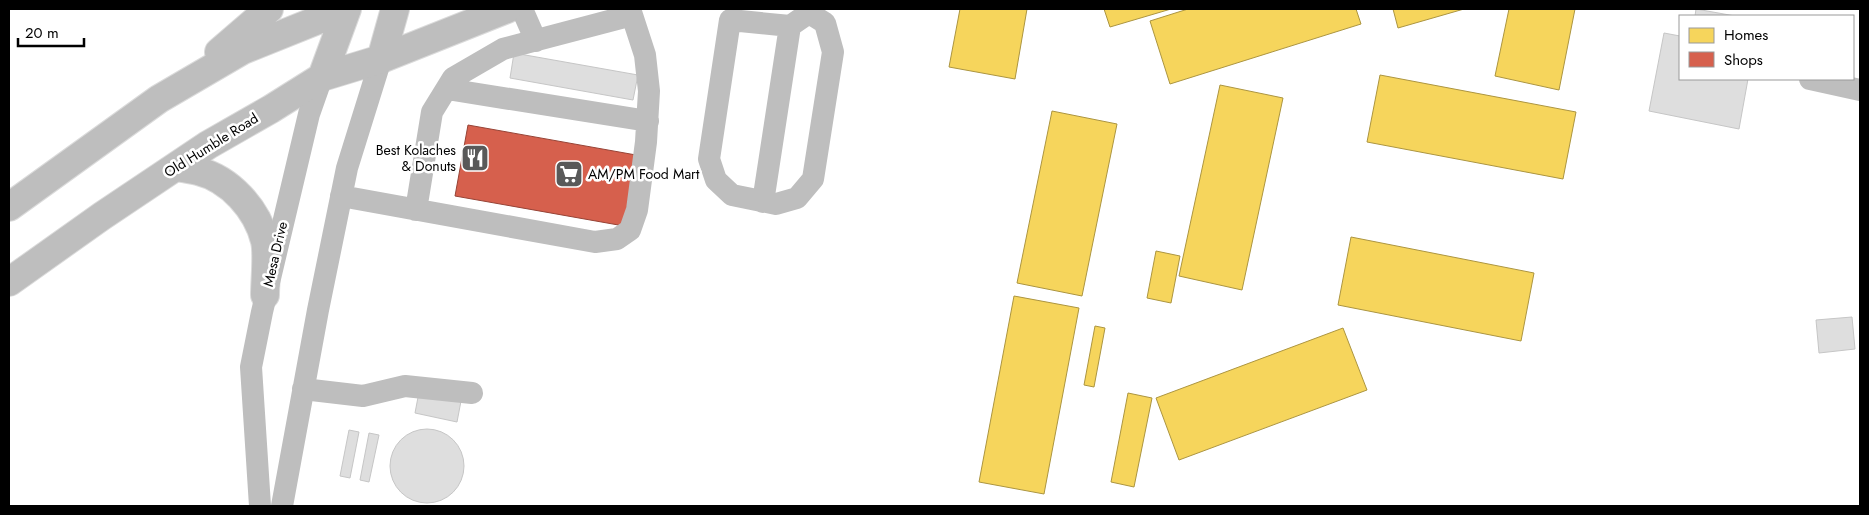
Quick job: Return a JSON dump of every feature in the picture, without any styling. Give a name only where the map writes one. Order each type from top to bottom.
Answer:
[{"type":"main road","points":[[170,93],[269,9]]},
{"type":"main road","points":[[9,207],[159,99],[243,50],[346,9]]},
{"type":"main road","name":"Mesa Drive","points":[[322,77],[346,9]]},
{"type":"main road","points":[[381,59],[396,9]]},
{"type":"main road","name":"Old Humble Road","points":[[9,282],[174,167],[322,77],[381,59],[507,9]]},
{"type":"main road","points":[[174,167],[198,171],[220,180],[239,195],[255,217],[265,242],[265,295]]},
{"type":"street","points":[[522,9],[536,40]]},
{"type":"street","points":[[763,202],[790,26],[809,11],[825,23],[833,52],[814,179],[797,198],[776,204],[763,202],[732,196],[716,180],[708,159],[730,20],[790,26]]},
{"type":"street","points":[[341,196],[416,210],[595,242],[617,239],[630,230],[637,210],[648,121],[649,91],[645,55],[631,12],[503,49],[453,78],[432,112],[416,210]]},
{"type":"street","points":[[282,506],[323,280],[347,168],[381,59]]},
{"type":"street","name":"Mesa Drive","points":[[260,506],[251,367],[265,295],[309,114],[322,77]]},
{"type":"street","points":[[1815,80],[1860,90]]},
{"type":"street","points":[[447,89],[648,121]]},
{"type":"street","points":[[303,389],[363,396],[405,386],[472,393]]},
{"type":"building: Homes","points":[[960,9],[1027,9],[1015,79],[949,67]]},
{"type":"building: Homes","points":[[1104,9],[1171,9],[1110,27]]},
{"type":"building: Homes","points":[[1188,9],[1356,9],[1361,24],[1170,84],[1150,21]]},
{"type":"building: Homes","points":[[1393,9],[1464,9],[1398,28]]},
{"type":"building: Homes","points":[[1509,9],[1575,9],[1559,90],[1495,76]]},
{"type":"building: Homes","points":[[1380,75],[1576,112],[1563,179],[1367,142]]},
{"type":"building: Homes","points":[[1220,85],[1283,98],[1242,290],[1179,276]]},
{"type":"building: Homes","points":[[1052,111],[1117,124],[1082,296],[1017,283]]},
{"type":"building: Homes","points":[[1351,237],[1534,273],[1521,341],[1338,305]]},
{"type":"building: Homes","points":[[1156,251],[1180,256],[1171,303],[1147,298]]},
{"type":"building: Homes","points":[[1014,296],[1079,308],[1044,494],[979,482]]},
{"type":"building: Homes","points":[[1095,326],[1105,328],[1094,387],[1084,385]]},
{"type":"building: Homes","points":[[1343,328],[1367,390],[1179,460],[1156,398]]},
{"type":"building: Homes","points":[[1128,393],[1152,398],[1134,487],[1111,482]]},
{"type":"building: Shops","points":[[468,125],[636,155],[624,226],[455,196]]},
{"type":"building: Other","points":[[1696,9],[1729,15],[1695,15]]},
{"type":"building: Other","points":[[1664,33],[1679,36],[1679,80],[1748,80],[1739,129],[1649,111]]},
{"type":"building: Other","points":[[514,53],[638,75],[633,100],[510,78]]},
{"type":"building: Other","points":[[1852,317],[1855,349],[1819,353],[1816,320]]},
{"type":"building: Other","points":[[419,392],[461,401],[457,422],[415,413]]},
{"type":"building: Other","points":[[420,429],[434,429],[448,435],[458,445],[464,459],[462,480],[448,497],[434,503],[420,503],[406,497],[396,487],[390,473],[390,459],[396,445],[406,435]]},
{"type":"building: Other","points":[[349,430],[359,432],[350,478],[340,476]]},
{"type":"building: Other","points":[[369,433],[379,435],[369,482],[360,480]]},
{"type":"place","name":"Best Kolaches & Donuts","points":[[475,158]]},
{"type":"place","name":"AM/PM Food Mart","points":[[569,174]]}]
